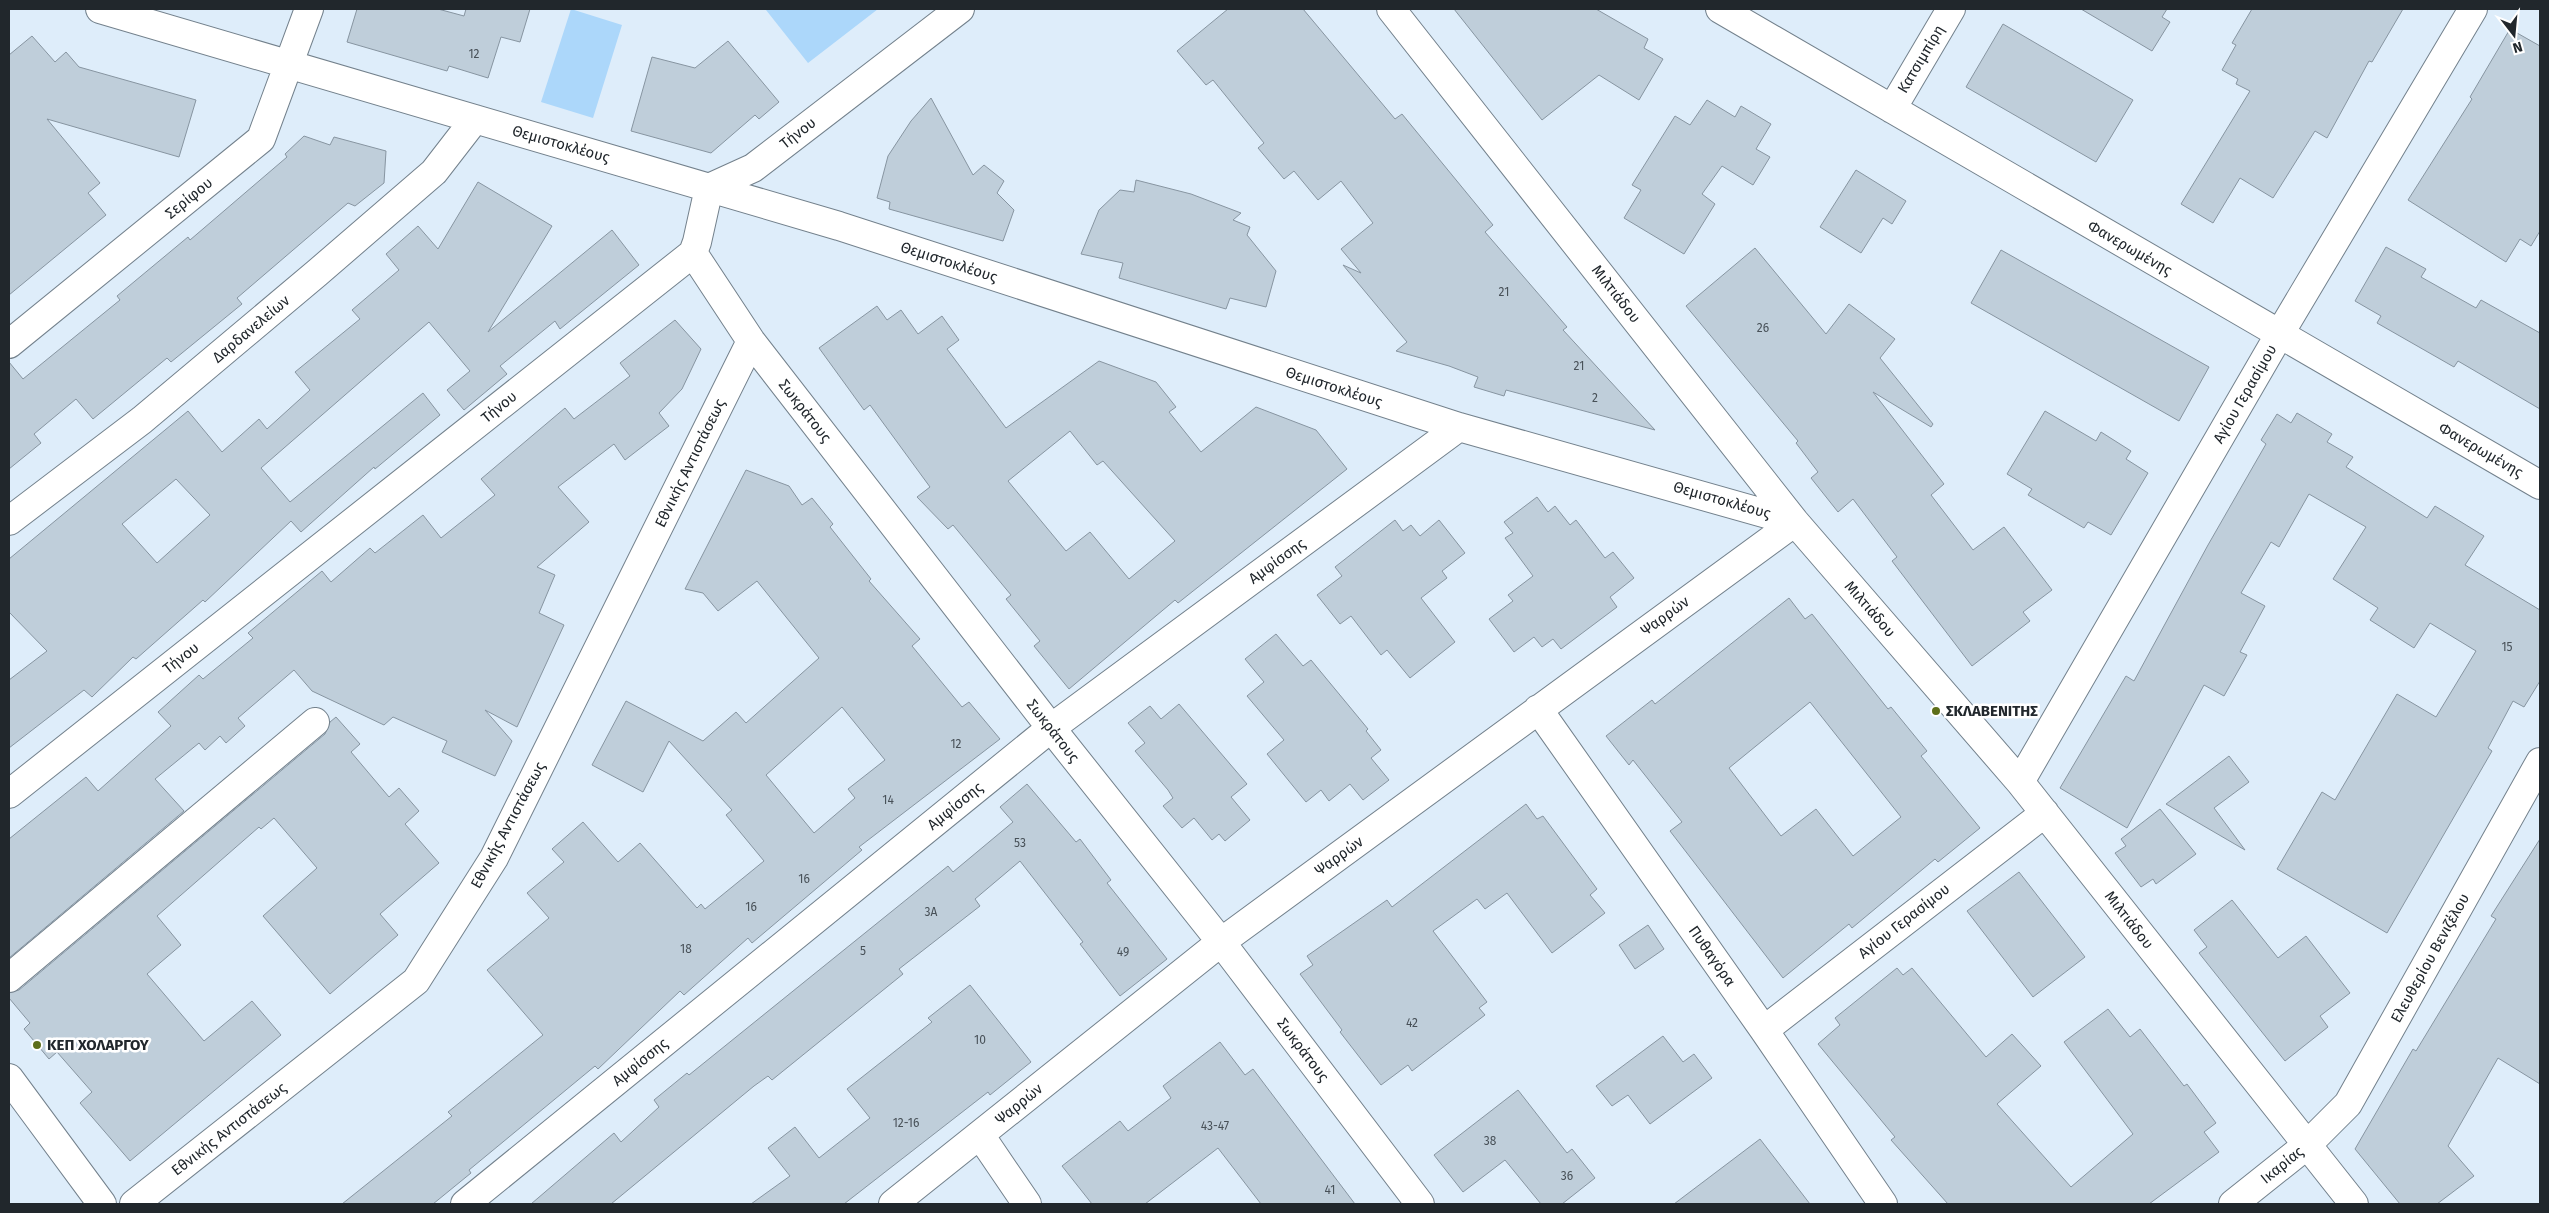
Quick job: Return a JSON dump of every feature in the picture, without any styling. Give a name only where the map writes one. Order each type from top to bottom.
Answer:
[{"type":"street","name":"Θεμιστοκλέους","points":[[100,9],[839,226],[1459,427],[1795,522]]},
{"type":"street","name":"Σερίφου","points":[[9,344],[262,139],[287,64],[309,9]]},
{"type":"street","name":"Τήνου","points":[[710,188],[753,168],[960,9]]},
{"type":"street","name":"Μιλτιάδου","points":[[1391,9],[1795,522],[2020,782],[2354,1204]]},
{"type":"street","name":"Φανερωμένης","points":[[1720,9],[2540,485]]},
{"type":"street","name":"Κατσιμπίρη","points":[[1892,109],[1951,9]]},
{"type":"street","name":"Αγίου Γερασίμου","points":[[2020,782],[2279,335],[2473,9]]},
{"type":"street","name":"Δαρδανελείων","points":[[9,521],[142,420],[317,274],[434,172],[475,119]]},
{"type":"street","points":[[692,253],[698,242],[710,188]]},
{"type":"street","name":"Τήνου","points":[[9,794],[692,253]]},
{"type":"street","name":"Σωκράτους","points":[[692,253],[751,341],[1051,728],[1221,942],[1420,1204]]},
{"type":"street","name":"Εθνικής Αντιστάσεως","points":[[134,1204],[416,981],[494,858],[751,341]]},
{"type":"street","name":"Αμφίσσης","points":[[465,1204],[1051,728],[1459,427]]},
{"type":"street","name":"Ψαρρών","points":[[893,1204],[1221,942],[1795,522]]},
{"type":"street","name":"Πυθαγόρα","points":[[1538,710],[1764,1030],[1883,1204]]},
{"type":"street","points":[[9,978],[315,722]]},
{"type":"street","name":"Ελευθερίου Βενιζέλου","points":[[2307,1145],[2348,1104],[2540,762]]},
{"type":"street","name":"Αγίου Γερασίμου","points":[[1764,1030],[2045,813]]},
{"type":"street","points":[[9,1078],[102,1204]]},
{"type":"street","points":[[980,1135],[1027,1204]]},
{"type":"street","name":"Ικαρίας","points":[[2233,1204],[2307,1145]]},
{"type":"shaded area","points":[[571,9],[622,25],[593,118],[541,102]]},
{"type":"shaded area","points":[[878,9],[808,63],[766,10]]},
{"type":"building","points":[[357,9],[438,9],[464,16],[466,9],[530,9],[520,42],[501,37],[488,78],[449,66],[447,71],[347,42]]},
{"type":"building","points":[[1228,9],[1303,9],[1395,119],[1402,114],[1493,225],[1485,232],[1567,327],[1563,330],[1655,430],[1506,390],[1504,396],[1474,387],[1478,377],[1449,366],[1396,351],[1407,342],[1343,265],[1361,273],[1341,249],[1373,223],[1341,181],[1318,200],[1294,171],[1284,179],[1258,148],[1264,143],[1213,80],[1206,85],[1177,51]]},
{"type":"building","points":[[1454,9],[1596,9],[1648,39],[1644,48],[1663,59],[1639,100],[1599,75],[1542,120]]},
{"type":"building","points":[[2081,9],[2167,9],[2162,17],[2170,22],[2152,51]]},
{"type":"building","points":[[2252,9],[2403,9],[2372,62],[2369,61],[2327,138],[2315,131],[2273,198],[2240,178],[2213,223],[2181,204],[2250,91],[2236,84],[2238,79],[2222,70],[2236,45],[2232,43]]},
{"type":"building","points":[[2003,24],[2133,100],[2096,162],[1966,87]]},
{"type":"building","points":[[2510,29],[2540,46],[2540,231],[2531,246],[2520,239],[2506,262],[2408,200],[2472,99],[2470,97]]},
{"type":"building","points":[[32,36],[55,62],[66,52],[79,67],[196,100],[179,157],[47,119],[100,183],[88,193],[106,215],[9,295],[9,55]]},
{"type":"building","points":[[728,41],[779,102],[759,119],[755,115],[711,153],[631,131],[652,57],[695,68]]},
{"type":"building","points":[[931,98],[973,175],[984,165],[1004,181],[997,193],[1014,210],[1003,241],[889,209],[890,202],[877,198],[888,156],[911,121]]},
{"type":"building","points":[[1707,100],[1735,117],[1741,106],[1771,124],[1756,149],[1770,157],[1753,185],[1722,166],[1702,194],[1715,204],[1684,254],[1624,218],[1641,190],[1632,185],[1675,116],[1690,125]]},
{"type":"building","points":[[304,136],[330,145],[334,137],[386,151],[384,183],[355,206],[348,203],[237,298],[242,304],[171,362],[167,358],[93,419],[76,399],[34,434],[41,443],[9,469],[9,362],[23,379],[120,300],[117,296],[188,237],[190,240],[287,157],[285,154]]},
{"type":"building","points":[[1856,170],[1906,201],[1892,224],[1883,218],[1861,253],[1820,227]]},
{"type":"building","points":[[1136,180],[1191,194],[1241,213],[1233,220],[1250,227],[1247,235],[1276,271],[1266,307],[1230,298],[1226,309],[1119,278],[1123,263],[1081,254],[1099,210],[1120,190],[1134,192]]},
{"type":"building","points":[[478,182],[552,226],[488,332],[612,230],[639,265],[560,329],[555,321],[500,366],[507,374],[464,410],[447,390],[470,371],[429,322],[261,468],[290,502],[423,393],[440,415],[375,469],[374,467],[301,532],[291,521],[205,602],[203,600],[136,659],[133,657],[92,697],[84,690],[9,748],[9,680],[47,651],[9,612],[9,559],[188,411],[222,452],[259,419],[267,429],[310,390],[295,372],[360,319],[352,310],[399,270],[386,254],[418,226],[438,249]],"holes":[[[176,479],[210,515],[157,563],[122,524]]]},
{"type":"building","points":[[2386,247],[2426,269],[2421,277],[2476,308],[2481,300],[2540,333],[2540,409],[2458,361],[2454,367],[2377,323],[2381,316],[2355,301]]},
{"type":"building","points":[[1755,248],[1826,334],[1849,304],[1895,339],[1880,358],[1933,424],[1931,427],[1873,392],[1944,484],[1931,495],[1973,550],[2004,527],[2052,590],[2023,612],[2030,621],[1972,666],[1892,561],[1897,557],[1853,499],[1838,512],[1811,478],[1818,472],[1796,443],[1798,441],[1686,306]]},
{"type":"building","points":[[2001,250],[2209,367],[2179,421],[1971,303]]},
{"type":"building","points":[[877,306],[887,320],[901,310],[918,334],[942,316],[959,340],[947,349],[1006,428],[1099,361],[1156,382],[1176,407],[1169,412],[1201,452],[1256,407],[1316,430],[1347,469],[1178,603],[1175,600],[1069,689],[1034,646],[1040,641],[1006,599],[1011,595],[953,525],[948,529],[917,497],[930,487],[870,405],[864,410],[819,348]],"holes":[[[1070,431],[1097,465],[1103,461],[1175,541],[1129,579],[1090,532],[1066,551],[1008,481]]]},
{"type":"building","points":[[675,320],[701,349],[682,389],[659,413],[669,426],[625,460],[614,444],[558,487],[589,522],[537,567],[555,575],[539,613],[564,625],[517,727],[485,710],[512,741],[495,776],[442,752],[447,741],[393,717],[384,725],[312,691],[294,670],[238,718],[245,726],[226,743],[220,736],[205,750],[199,743],[155,779],[184,811],[9,958],[9,839],[86,777],[98,791],[171,726],[158,712],[199,675],[203,679],[253,638],[248,633],[322,571],[331,582],[370,548],[375,553],[423,515],[441,538],[495,495],[481,479],[565,408],[574,419],[630,376],[620,363]]},
{"type":"building","points":[[2045,411],[2096,441],[2101,432],[2131,451],[2126,459],[2148,473],[2111,535],[2088,522],[2084,528],[2028,495],[2032,489],[2007,474]]},
{"type":"building","points":[[2297,413],[2332,434],[2327,442],[2353,457],[2346,467],[2427,518],[2435,506],[2484,536],[2465,565],[2540,610],[2540,681],[2524,707],[2513,701],[2488,748],[2492,751],[2387,933],[2277,869],[2322,792],[2335,800],[2397,694],[2436,717],[2476,651],[2430,623],[2414,648],[2370,620],[2378,608],[2333,579],[2366,527],[2309,494],[2279,547],[2271,542],[2241,593],[2265,606],[2240,652],[2247,655],[2224,696],[2204,685],[2127,828],[2060,788],[2126,676],[2134,681],[2208,545],[2266,444],[2261,440],[2277,414],[2291,423]]},
{"type":"building","points":[[746,470],[789,486],[802,505],[812,498],[833,524],[830,527],[871,579],[869,581],[920,639],[912,646],[962,707],[969,702],[1000,739],[859,847],[862,850],[752,943],[748,938],[684,995],[680,991],[598,1069],[595,1066],[469,1170],[471,1173],[433,1204],[342,1204],[452,1116],[448,1112],[543,1035],[487,970],[549,918],[527,893],[564,862],[552,849],[583,822],[618,862],[640,843],[697,908],[701,904],[705,909],[764,861],[726,815],[732,810],[669,741],[643,792],[592,765],[626,701],[703,741],[736,712],[746,723],[819,658],[757,581],[718,611],[703,593],[685,589]],"holes":[[[842,707],[885,760],[848,789],[855,798],[814,833],[766,775]]]},
{"type":"building","points":[[1537,497],[1548,512],[1555,506],[1570,525],[1576,520],[1605,558],[1613,552],[1634,578],[1610,597],[1617,607],[1561,649],[1553,639],[1542,647],[1534,637],[1514,652],[1489,619],[1513,601],[1508,595],[1533,576],[1505,538],[1513,533],[1504,522]]},
{"type":"building","points":[[1395,520],[1403,531],[1411,525],[1420,536],[1439,520],[1465,553],[1442,571],[1447,578],[1421,598],[1455,642],[1410,678],[1387,650],[1381,655],[1351,616],[1340,624],[1317,595],[1342,576],[1335,567]]},
{"type":"building","points":[[1789,598],[1805,619],[1812,614],[1888,709],[1891,707],[1927,751],[1921,756],[1980,828],[1938,862],[1935,859],[1852,928],[1849,924],[1783,978],[1670,831],[1682,822],[1633,760],[1629,765],[1606,736],[1652,700],[1655,704]],"holes":[[[1810,702],[1901,817],[1853,856],[1816,809],[1781,836],[1729,768]]]},
{"type":"building","points":[[1276,634],[1303,666],[1311,660],[1368,729],[1366,731],[1381,750],[1371,758],[1389,780],[1363,800],[1350,784],[1329,801],[1321,790],[1306,802],[1267,754],[1284,740],[1247,696],[1264,682],[1245,659]]},
{"type":"building","points":[[1179,704],[1247,784],[1231,797],[1250,820],[1225,841],[1219,834],[1212,840],[1194,818],[1182,828],[1163,806],[1173,798],[1135,751],[1145,743],[1128,723],[1150,706],[1161,719]]},
{"type":"building","points":[[336,717],[360,744],[351,752],[389,797],[399,788],[419,811],[405,824],[439,863],[380,914],[398,935],[330,994],[263,916],[317,868],[274,818],[261,829],[259,827],[157,916],[181,945],[147,974],[204,1041],[252,1001],[281,1035],[130,1161],[80,1103],[92,1092],[57,1052],[49,1059],[24,1029],[30,1023],[9,998],[9,993],[19,990],[325,734],[330,722]]},
{"type":"building","points":[[2229,756],[2249,782],[2214,808],[2245,850],[2166,804]]},
{"type":"building","points":[[1027,784],[1076,842],[1080,839],[1111,880],[1107,883],[1167,959],[1120,996],[1080,944],[1083,942],[1020,861],[975,899],[980,906],[899,969],[903,974],[772,1080],[768,1076],[754,1086],[611,1204],[531,1204],[614,1133],[621,1142],[659,1107],[654,1100],[687,1073],[689,1075],[948,866],[953,872],[1013,822],[1000,807]]},
{"type":"building","points":[[1526,804],[1537,819],[1543,816],[1597,889],[1590,895],[1605,913],[1552,953],[1507,893],[1485,909],[1477,899],[1433,931],[1487,1002],[1479,1008],[1485,1015],[1412,1071],[1408,1065],[1381,1085],[1340,1032],[1342,1030],[1300,974],[1313,965],[1307,956],[1387,900],[1392,907]]},
{"type":"building","points":[[2160,809],[2196,854],[2156,884],[2153,879],[2141,887],[2115,853],[2126,846],[2121,839]]},
{"type":"building","points":[[2540,839],[2540,1084],[2498,1058],[2448,1146],[2474,1176],[2437,1204],[2400,1204],[2355,1149],[2413,1049],[2416,1051],[2496,919],[2491,916]]},
{"type":"building","points":[[2019,872],[2085,957],[2033,997],[1967,911]]},
{"type":"building","points":[[2232,900],[2278,958],[2306,936],[2350,993],[2320,1016],[2328,1027],[2285,1061],[2199,953],[2207,947],[2194,930]]},
{"type":"building","points":[[1648,925],[1664,949],[1635,969],[1619,945]]},
{"type":"building","points":[[1897,968],[1903,975],[1912,968],[1986,1057],[2012,1034],[2041,1066],[1997,1104],[2071,1187],[2133,1134],[2064,1042],[2108,1009],[2130,1037],[2140,1029],[2184,1086],[2187,1084],[2216,1123],[2204,1132],[2219,1152],[2149,1204],[1948,1204],[1891,1140],[1895,1137],[1818,1044],[1840,1025],[1835,1018]]},
{"type":"building","points":[[970,985],[1031,1062],[990,1095],[988,1092],[844,1204],[751,1204],[790,1176],[768,1148],[795,1127],[819,1158],[870,1118],[847,1089],[932,1022],[928,1018]]},
{"type":"building","points":[[1663,1036],[1683,1062],[1694,1054],[1712,1078],[1650,1124],[1628,1095],[1612,1106],[1596,1086]]},
{"type":"building","points":[[1220,1042],[1245,1075],[1253,1069],[1355,1204],[1261,1204],[1218,1148],[1145,1204],[1092,1204],[1062,1166],[1120,1121],[1128,1131],[1171,1098],[1163,1086]]},
{"type":"building","points":[[1518,1090],[1567,1153],[1572,1149],[1595,1178],[1562,1204],[1541,1204],[1505,1160],[1463,1192],[1434,1155]]},
{"type":"building","points":[[1760,1139],[1810,1204],[1674,1204]]},
{"type":"place","name":"ΣΚΛΑΒΕΝΙΤΗΣ","points":[[1936,711]]},
{"type":"place","name":"ΚΕΠ ΧΟΛΑΡΓΟΥ","points":[[37,1045]]}]
